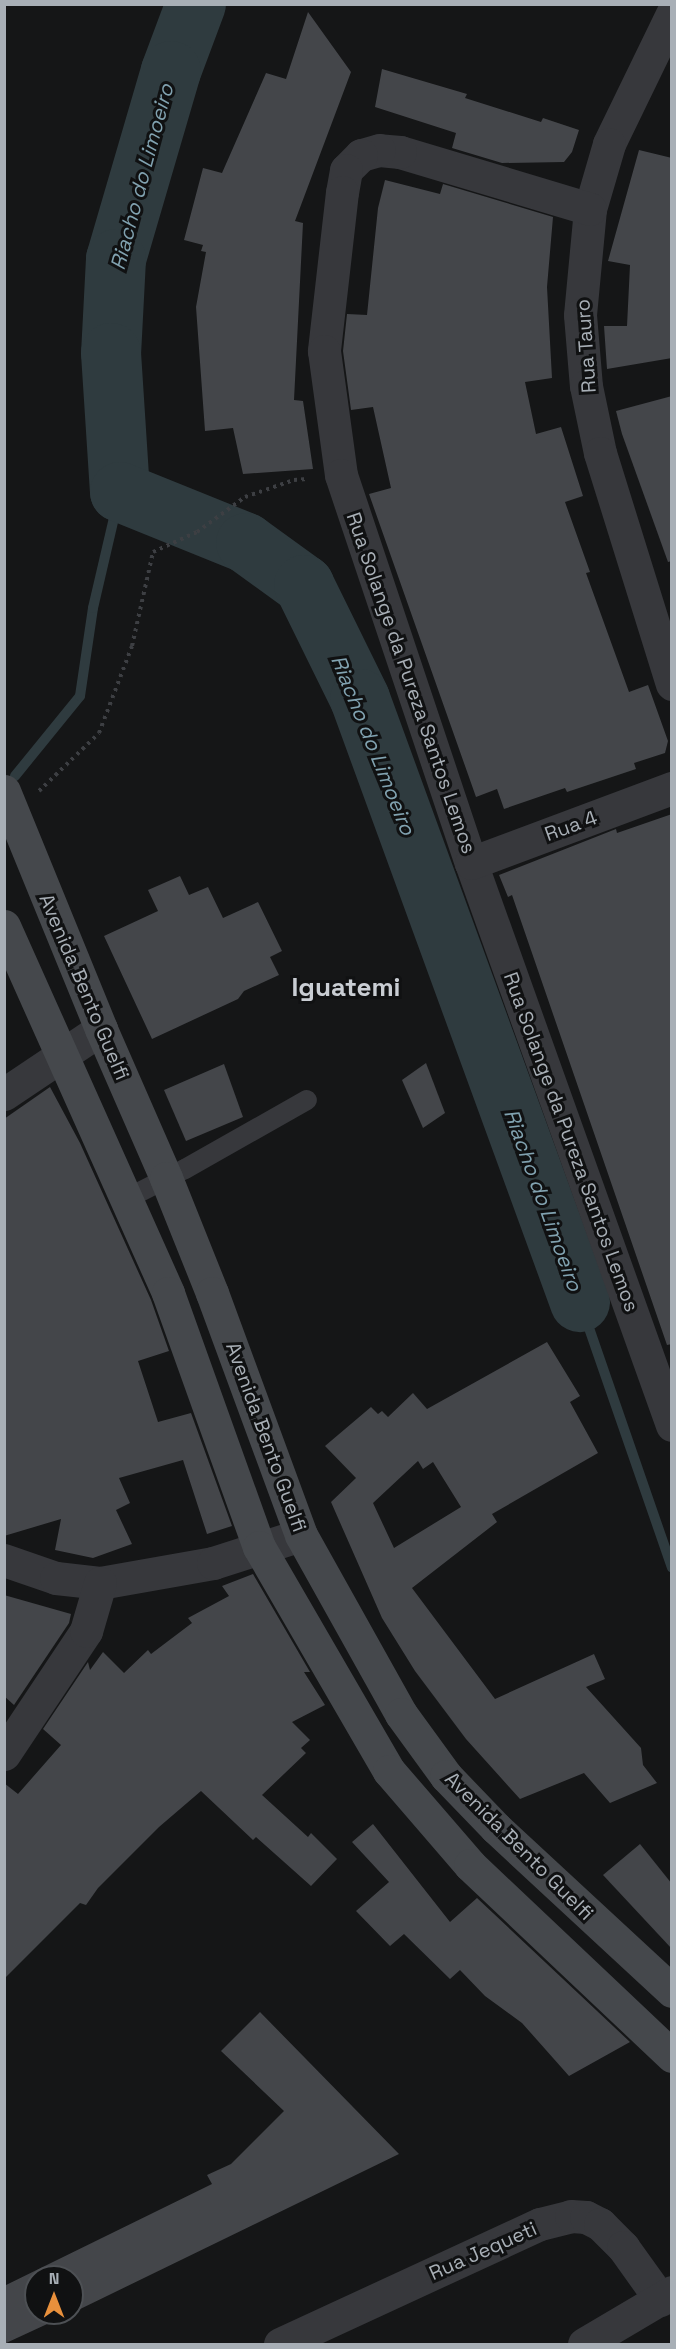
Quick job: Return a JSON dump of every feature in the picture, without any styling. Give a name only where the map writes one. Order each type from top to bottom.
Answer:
[{"type":"main road","name":"Avenida Bento Guelfi","points":[[19,794],[101,1029],[166,1178],[212,1293],[301,1535],[401,1714],[446,1776],[496,1828],[672,1991]]},
{"type":"main road","points":[[4,926],[128,1198],[168,1293],[259,1547],[389,1771],[470,1865],[672,2056]]},
{"type":"street","name":"Rua Tauro","points":[[672,14],[609,144],[590,209],[580,315],[586,386],[600,453],[672,684]]},
{"type":"street","name":"Rua Solange da Pureza Santos Lemos","points":[[590,209],[400,152],[379,150],[361,155],[346,170],[324,351],[341,475],[471,863],[672,1425]]},
{"type":"street","name":"Rua 4","points":[[471,863],[672,788]]},
{"type":"street","points":[[4,1094],[101,1029]]},
{"type":"street","points":[[4,1560],[56,1578],[100,1583],[213,1563],[301,1535]]},
{"type":"street","points":[[4,1754],[86,1631],[100,1583]]},
{"type":"street","name":"Rua Jequeti","points":[[280,2344],[540,2224],[571,2216],[586,2217],[600,2224],[666,2296]]},
{"type":"street","points":[[584,2344],[666,2296]]},
{"type":"lane","points":[[128,1198],[307,1100]]},
{"type":"path","points":[[19,794],[99,733],[132,646],[153,552],[197,532],[245,497],[294,480],[341,475]]},
{"type":"building","points":[[308,12],[351,72],[295,221],[303,223],[294,400],[303,401],[313,469],[243,474],[233,428],[205,431],[196,307],[206,252],[201,251],[203,245],[184,240],[203,168],[222,173],[266,73],[286,79]]},
{"type":"building","points":[[382,69],[467,94],[465,98],[541,122],[543,118],[579,130],[572,152],[564,162],[502,163],[452,148],[456,133],[375,107]]},
{"type":"building","points":[[639,150],[672,158],[672,358],[607,369],[604,326],[627,326],[630,265],[608,261]]},
{"type":"building","points":[[385,180],[440,194],[443,184],[553,217],[547,287],[552,378],[525,382],[536,434],[561,427],[583,496],[565,502],[590,572],[586,573],[629,692],[648,685],[668,741],[665,753],[634,763],[636,769],[567,792],[565,788],[504,809],[497,789],[476,797],[369,494],[391,488],[373,407],[351,410],[343,351],[347,314],[367,315],[378,208]]},
{"type":"building","points":[[672,396],[672,561],[668,562],[622,434],[616,411]]},
{"type":"building","points":[[672,814],[672,1344],[667,1345],[512,895],[508,897],[499,875],[616,829],[617,833]]},
{"type":"building","points":[[180,876],[189,895],[208,887],[223,918],[258,902],[282,951],[270,957],[279,975],[244,991],[238,999],[152,1039],[104,936],[158,911],[148,890]]},
{"type":"building","points":[[426,1063],[445,1113],[423,1128],[402,1080]]},
{"type":"building","points":[[224,1064],[243,1117],[186,1141],[164,1090]]},
{"type":"building","points":[[50,1087],[80,1143],[151,1300],[169,1351],[138,1361],[158,1422],[191,1413],[232,1526],[207,1534],[183,1460],[119,1478],[130,1503],[116,1510],[132,1544],[93,1558],[55,1550],[61,1519],[4,1536],[4,1119]]},
{"type":"building","points":[[547,1342],[580,1396],[570,1402],[598,1453],[492,1514],[497,1522],[412,1588],[495,1699],[594,1654],[605,1679],[586,1687],[641,1748],[643,1765],[657,1783],[610,1803],[584,1773],[520,1799],[466,1739],[415,1671],[382,1618],[331,1502],[356,1478],[325,1446],[371,1407],[378,1414],[382,1411],[388,1417],[413,1393],[427,1409]],"holes":[[[418,1461],[423,1469],[433,1462],[461,1507],[394,1548],[373,1503]]]},
{"type":"building","points":[[253,1574],[310,1672],[304,1672],[325,1705],[292,1722],[310,1740],[301,1748],[306,1753],[262,1795],[308,1837],[311,1833],[337,1859],[311,1886],[256,1837],[253,1840],[201,1791],[159,1827],[98,1888],[86,1905],[80,1903],[4,1979],[4,1783],[18,1794],[61,1745],[43,1729],[88,1662],[90,1670],[103,1652],[124,1673],[148,1650],[151,1654],[192,1623],[188,1618],[229,1596],[222,1586]]},
{"type":"building","points":[[4,1595],[71,1614],[69,1623],[14,1705],[4,1696]]},
{"type":"building","points":[[373,1824],[450,1922],[477,1898],[630,2042],[569,2076],[522,2023],[485,1996],[460,1970],[450,1979],[404,1934],[390,1946],[356,1911],[389,1882],[352,1842]]},
{"type":"building","points":[[640,1844],[672,1884],[672,1949],[603,1875]]},
{"type":"building","points":[[260,2012],[399,2154],[84,2307],[84,2265],[47,2265],[212,2184],[207,2175],[231,2164],[284,2111],[221,2051]]},
{"type":"building","points":[[24,2276],[24,2325],[45,2325],[4,2344],[4,2286]]},
{"type":"waterway","name":"Riacho do Limoeiro","points":[[196,4],[171,71],[116,259],[111,353],[120,492],[246,543],[304,585],[360,699],[580,1302]]},
{"type":"waterway","points":[[15,776],[80,696],[93,608],[120,492]]},
{"type":"waterway","points":[[580,1302],[672,1567]]},
{"type":"district","name":"Iguatemi","points":[[346,988]]}]
